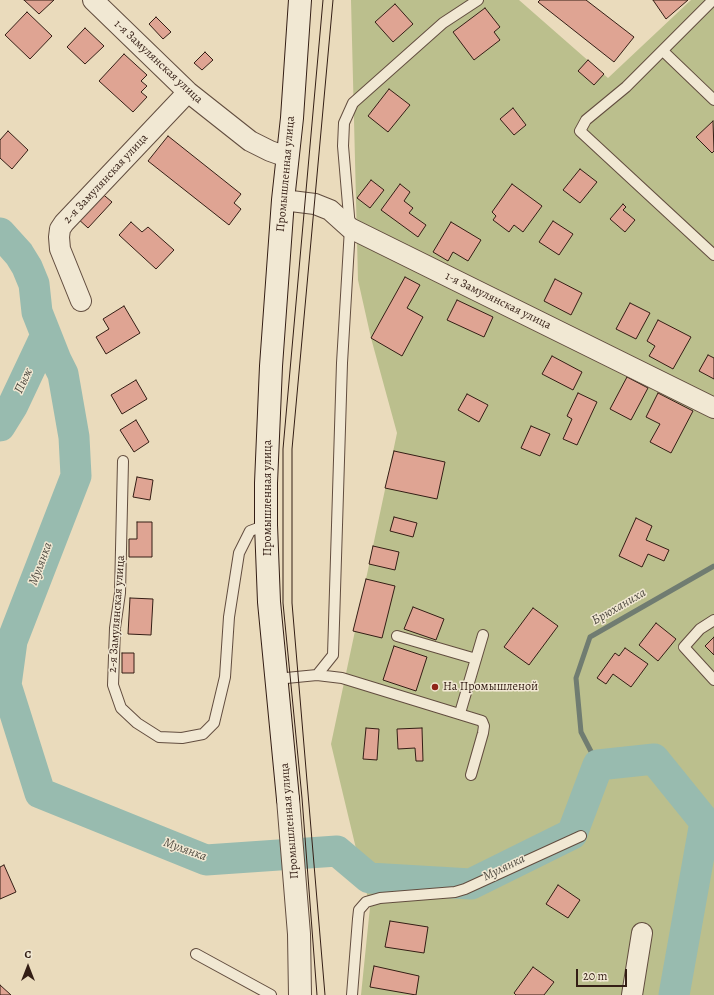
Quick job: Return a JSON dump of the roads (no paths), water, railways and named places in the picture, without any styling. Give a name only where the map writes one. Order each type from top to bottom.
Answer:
[{"type":"main road","name":"Промышленная улица","points":[[300,0],[271,366],[266,525],[269,602],[299,934],[300,995]]},
{"type":"street","name":"1-я Замулянская улица","points":[[93,0],[188,92],[250,140],[270,151],[287,157]]},
{"type":"street","name":"2-я Замулянская улица","points":[[81,301],[60,249],[58,237],[60,230],[64,223],[188,92]]},
{"type":"street","name":"1-я Замулянская улица","points":[[283,200],[315,204],[330,210],[350,228],[714,408]]},
{"type":"street","points":[[632,995],[642,933]]},
{"type":"lane","points":[[317,675],[333,655],[342,363],[350,228],[343,146],[344,123],[353,103],[443,23],[478,0]]},
{"type":"lane","points":[[713,0],[626,87],[586,120],[580,131],[714,255]]},
{"type":"lane","points":[[663,51],[714,100]]},
{"type":"lane","name":"2-я Замулянская улица","points":[[123,461],[120,593],[115,628],[113,685],[120,708],[137,723],[159,737],[182,738],[203,734],[214,723],[225,677],[229,617],[239,553],[250,531],[266,525]]},
{"type":"lane","points":[[714,620],[700,629],[684,647],[714,680]]},
{"type":"lane","points":[[460,713],[483,635]]},
{"type":"lane","points":[[397,636],[476,659]]},
{"type":"lane","points":[[276,679],[317,675],[342,678],[482,721],[484,726],[471,775]]},
{"type":"lane","points":[[352,995],[358,919],[360,910],[366,902],[380,898],[455,892],[465,889],[581,836]]},
{"type":"lane","points":[[196,954],[271,995]]},
{"type":"waterway","name":"Мулянка","points":[[0,233],[19,254],[27,267],[34,284],[37,312],[63,374],[74,437],[76,476],[12,641],[6,685],[40,793],[206,860],[337,851],[369,878],[471,884],[572,834],[598,765],[654,759],[705,822],[674,995]]},
{"type":"waterway","name":"Пыж","points":[[0,426],[13,405],[46,335]]},
{"type":"waterway","name":"Брюханиха","points":[[598,765],[581,732],[576,678],[590,637],[714,566]]},
{"type":"tram line","points":[[317,995],[302,798],[283,603],[283,449],[323,0]]},
{"type":"tram line","points":[[325,995],[292,603],[292,449],[333,0]]},
{"type":"place","name":"На Промышленой","points":[[435,687]]}]
